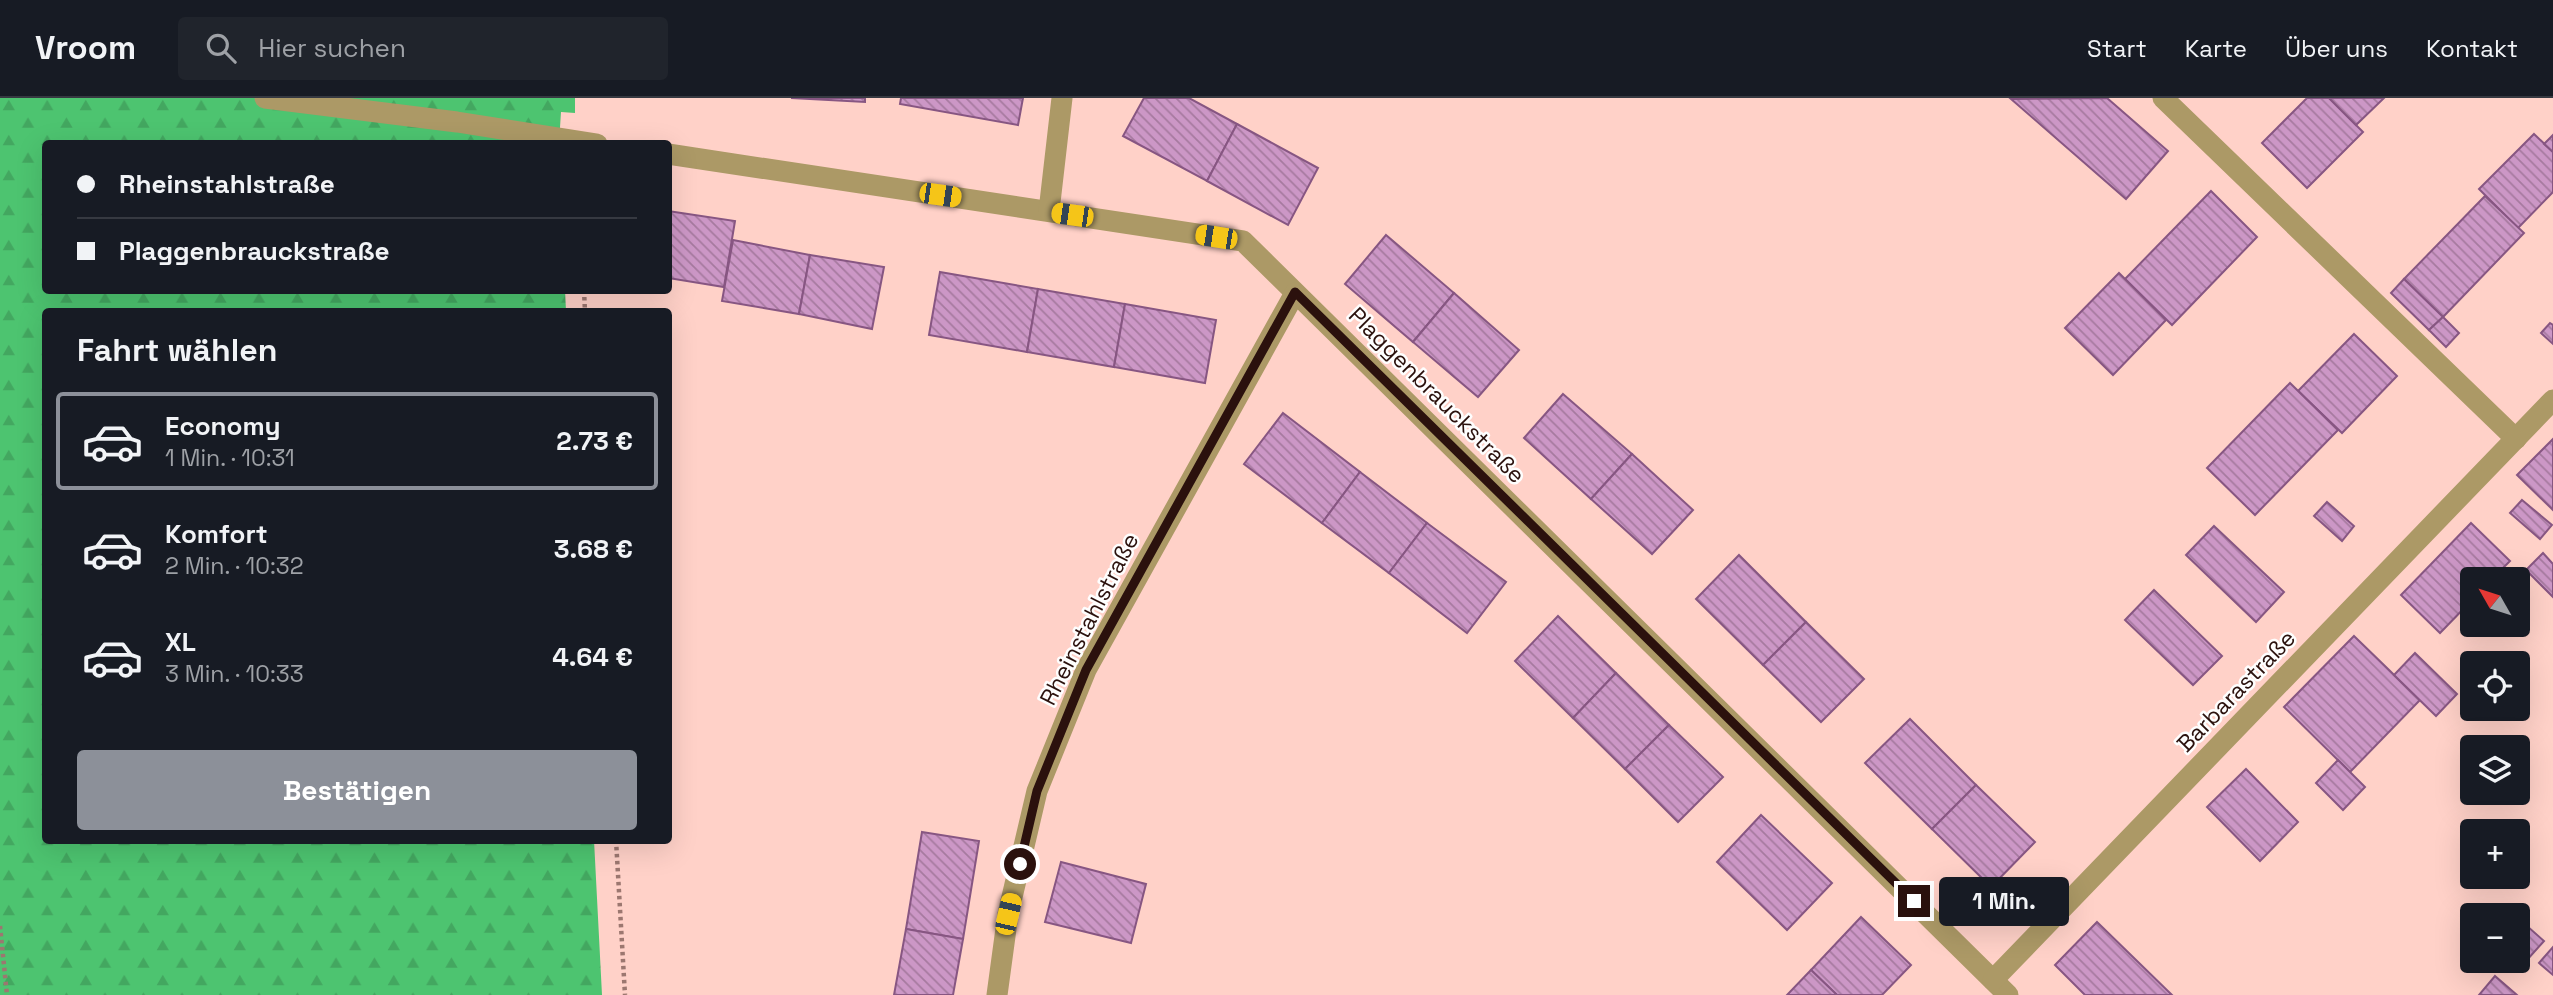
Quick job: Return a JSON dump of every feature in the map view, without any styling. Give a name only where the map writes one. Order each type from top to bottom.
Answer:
[{"type":"street","points":[[265,98],[575,140]]},
{"type":"street","points":[[1048,211],[1062,98]]},
{"type":"street","points":[[2163,98],[2516,439]]},
{"type":"street","name":"Plaggenbrauckstraße","points":[[672,155],[1243,241],[2001,988]]},
{"type":"street","name":"Rheinstahlstraße","points":[[997,995],[1008,914],[1037,791],[1086,670],[1295,292]]},
{"type":"street","name":"Barbarastraße","points":[[2001,988],[2553,400]]},
{"type":"path","points":[[616,844],[625,995]]},
{"type":"path","points":[[0,926],[7,995]]},
{"type":"green space","points":[[0,98],[575,98],[575,113],[561,112],[559,140],[42,140],[42,294],[565,294],[566,308],[42,308],[42,844],[594,844],[602,995],[0,995]]},
{"type":"building","points":[[791,98],[865,98],[865,102]]},
{"type":"building","points":[[901,98],[1023,98],[1018,125],[900,104]]},
{"type":"building","points":[[1144,98],[1189,98],[1237,124],[1207,181],[1123,136]]},
{"type":"building","points":[[2107,98],[2168,151],[2126,199],[2011,99]]},
{"type":"building","points":[[2307,98],[2329,98],[2363,132],[2307,188],[2262,143]]},
{"type":"building","points":[[2329,98],[2384,98],[2356,125]]},
{"type":"building","points":[[1237,124],[1318,168],[1288,225],[1207,181]]},
{"type":"building","points":[[2534,134],[2553,152],[2553,192],[2518,228],[2479,189]]},
{"type":"building","points":[[2553,135],[2553,152],[2544,144]]},
{"type":"building","points":[[2211,191],[2257,237],[2172,325],[2125,279]]},
{"type":"building","points":[[2485,196],[2524,233],[2443,317],[2404,279]]},
{"type":"building","points":[[672,212],[735,221],[724,287],[672,279]]},
{"type":"building","points":[[1386,235],[1454,293],[1413,342],[1345,284]]},
{"type":"building","points":[[733,240],[810,255],[799,314],[722,301]]},
{"type":"building","points":[[810,255],[884,267],[872,329],[799,314]]},
{"type":"building","points":[[940,272],[1038,289],[1027,352],[929,335]]},
{"type":"building","points":[[2119,273],[2166,320],[2113,375],[2065,328]]},
{"type":"building","points":[[2404,279],[2443,317],[2429,330],[2391,293]]},
{"type":"building","points":[[1038,289],[1125,304],[1114,367],[1027,352]]},
{"type":"building","points":[[1454,293],[1519,350],[1478,397],[1413,342]]},
{"type":"building","points":[[1125,304],[1216,320],[1205,383],[1114,367]]},
{"type":"building","points":[[2443,317],[2459,333],[2446,347],[2429,330]]},
{"type":"building","points":[[2550,323],[2553,325],[2553,344],[2541,333]]},
{"type":"building","points":[[2354,334],[2397,376],[2342,433],[2298,391]]},
{"type":"building","points":[[2290,383],[2338,430],[2255,515],[2207,468]]},
{"type":"building","points":[[1563,394],[1632,454],[1591,499],[1524,438]]},
{"type":"building","points":[[1283,413],[1360,472],[1322,523],[1244,464]]},
{"type":"building","points":[[2553,439],[2553,510],[2517,475]]},
{"type":"building","points":[[1632,454],[1693,510],[1652,554],[1591,499]]},
{"type":"building","points":[[1360,472],[1427,523],[1389,573],[1322,523]]},
{"type":"building","points":[[2522,500],[2552,525],[2540,539],[2510,513]]},
{"type":"building","points":[[2327,502],[2354,526],[2342,541],[2314,516]]},
{"type":"building","points":[[1427,523],[1506,582],[1467,633],[1389,573]]},
{"type":"building","points":[[2471,523],[2510,561],[2504,567],[2460,567],[2460,612],[2440,633],[2401,595]]},
{"type":"building","points":[[2214,526],[2284,592],[2256,622],[2186,555]]},
{"type":"building","points":[[2543,553],[2553,564],[2553,597],[2530,574],[2529,567]]},
{"type":"building","points":[[1739,555],[1806,622],[1763,665],[1696,599]]},
{"type":"building","points":[[2154,590],[2222,656],[2193,685],[2125,620]]},
{"type":"building","points":[[1558,616],[1616,673],[1573,718],[1515,661]]},
{"type":"building","points":[[1806,622],[1864,679],[1821,722],[1763,665]]},
{"type":"building","points":[[2354,636],[2420,700],[2350,772],[2284,707]]},
{"type":"building","points":[[2415,653],[2457,694],[2436,716],[2394,675]]},
{"type":"building","points":[[1616,673],[1669,725],[1625,769],[1573,718]]},
{"type":"building","points":[[1910,719],[1976,785],[1932,829],[1865,763]]},
{"type":"building","points":[[1669,725],[1723,777],[1678,822],[1625,769]]},
{"type":"building","points":[[2338,760],[2365,787],[2343,810],[2316,783]]},
{"type":"building","points":[[2246,769],[2298,822],[2260,861],[2207,807]]},
{"type":"building","points":[[1976,785],[2035,842],[1991,887],[1932,829]]},
{"type":"building","points":[[1761,815],[1832,883],[1787,930],[1717,862]]},
{"type":"building","points":[[922,832],[979,841],[963,939],[906,929]]},
{"type":"building","points":[[1061,862],[1146,884],[1131,943],[1045,922]]},
{"type":"building","points":[[1861,917],[1911,965],[1882,995],[1837,995],[1811,970]]},
{"type":"building","points":[[2097,922],[2172,995],[2085,995],[2055,965]]},
{"type":"building","points":[[906,929],[963,939],[953,995],[894,995]]},
{"type":"building","points":[[2530,929],[2544,941],[2530,957]]},
{"type":"building","points":[[2553,947],[2553,975],[2539,963]]},
{"type":"building","points":[[1811,970],[1837,995],[1787,995]]},
{"type":"building","points":[[2495,976],[2517,995],[2479,995]]},
{"type":"route","points":[[1020,864],[1037,791],[1086,670],[1295,292],[1914,901]]}]
